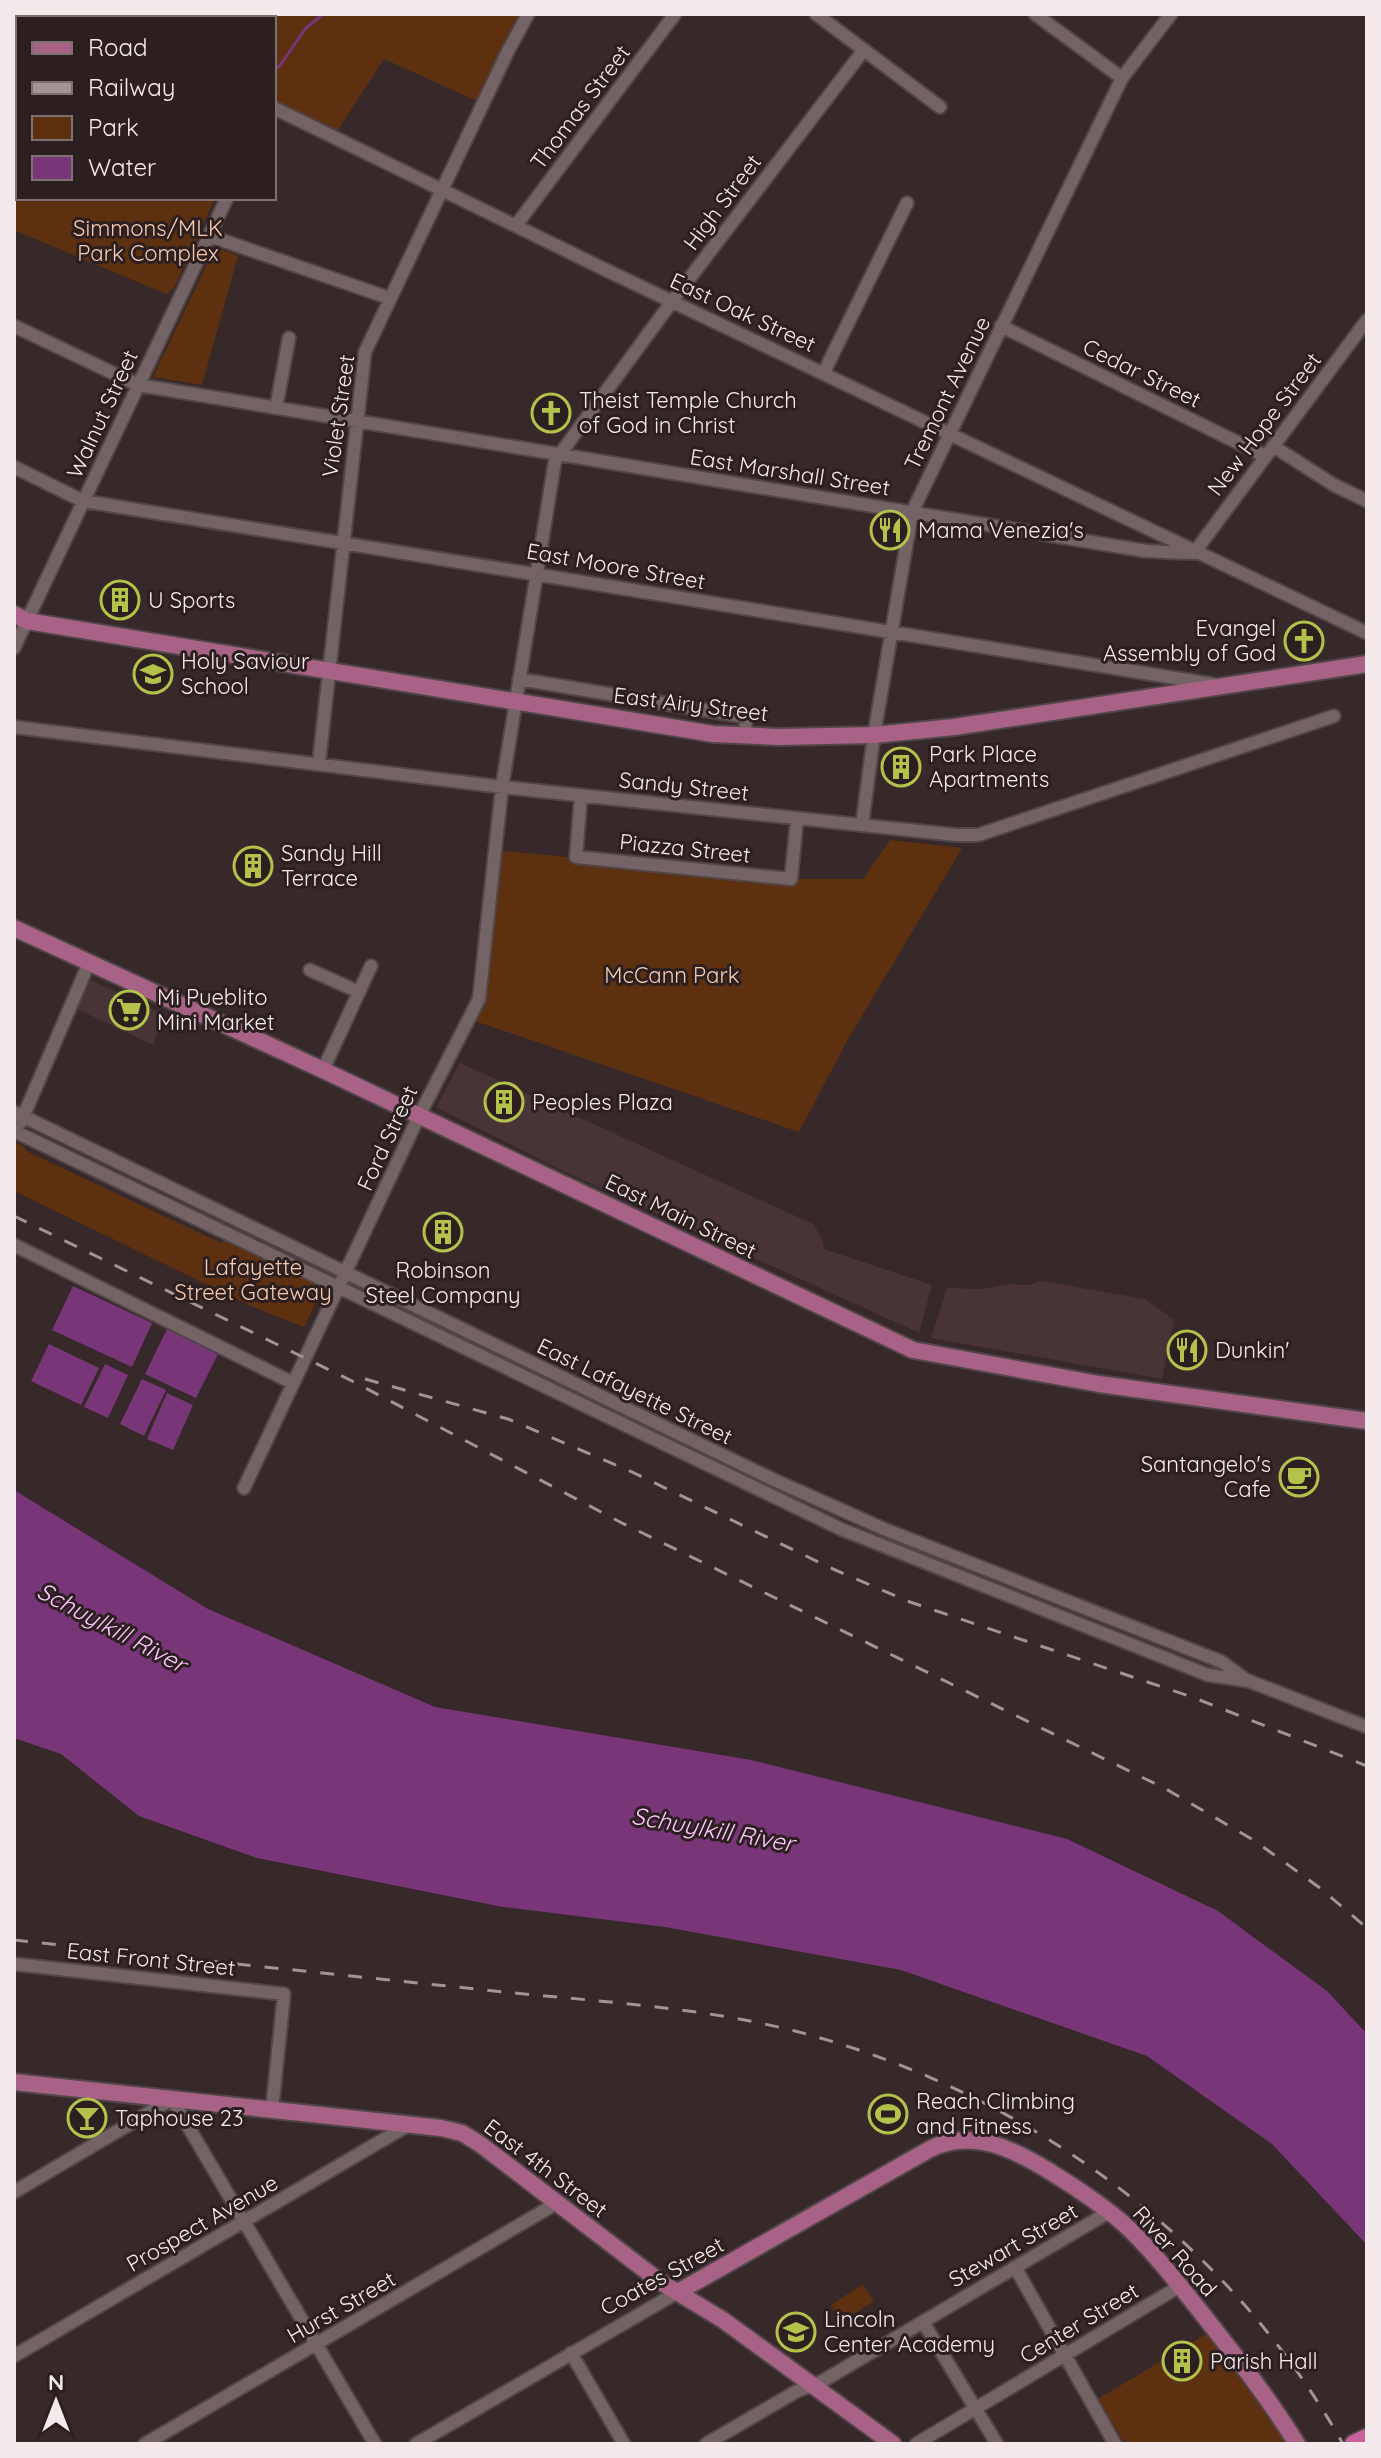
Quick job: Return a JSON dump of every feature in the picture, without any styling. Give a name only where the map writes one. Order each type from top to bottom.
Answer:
[{"type":"highway","points":[[1354,2444],[1367,2438]]},
{"type":"main road","name":"East Airy Street","points":[[20,617],[329,672],[713,734],[779,737],[874,735],[1044,714],[1367,664]]},
{"type":"main road","name":"East Main Street","points":[[14,928],[323,1070],[913,1350],[1099,1384],[1367,1421]]},
{"type":"main road","name":"East 4th Street","points":[[14,2082],[410,2124],[462,2133],[662,2283],[723,2320],[893,2444]]},
{"type":"main road","name":"River Road","points":[[930,2149],[959,2140],[979,2140],[1003,2147],[1041,2166],[1109,2212],[1180,2286],[1262,2392],[1297,2444]]},
{"type":"main road","name":"Coates Street","points":[[678,2292],[930,2149]]},
{"type":"street","name":"Violet Street","points":[[319,762],[365,352],[528,14]]},
{"type":"street","name":"Thomas Street","points":[[517,224],[675,14]]},
{"type":"street","points":[[816,14],[940,107]]},
{"type":"street","points":[[1035,14],[1122,78]]},
{"type":"street","name":"Tremont Avenue","points":[[862,825],[912,512],[1122,78],[1171,14]]},
{"type":"street","name":"High Street","points":[[502,787],[555,461],[863,51]]},
{"type":"street","name":"East Oak Street","points":[[276,109],[1194,553]]},
{"type":"street","name":"Walnut Street","points":[[14,648],[20,617],[83,501],[226,200]]},
{"type":"street","points":[[824,372],[907,203]]},
{"type":"street","points":[[210,236],[389,298]]},
{"type":"street","name":"New Hope Street","points":[[1194,553],[1367,320]]},
{"type":"street","name":"East Marshall Street","points":[[14,326],[138,385],[1146,551],[1194,553],[1367,633]]},
{"type":"street","name":"Cedar Street","points":[[1001,326],[1269,451],[1367,501]]},
{"type":"street","points":[[276,408],[289,338]]},
{"type":"street","name":"East Moore Street","points":[[14,467],[83,501],[1217,685]]},
{"type":"street","points":[[519,679],[746,717],[745,735]]},
{"type":"street","points":[[552,708],[556,686]]},
{"type":"street","name":"Sandy Street","points":[[14,727],[319,762],[502,787],[978,835],[1334,716]]},
{"type":"street","name":"Ford Street","points":[[244,1488],[419,1116],[479,999],[502,787]]},
{"type":"street","name":"Piazza Street","points":[[581,795],[576,857],[791,879],[797,819]]},
{"type":"street","points":[[15,1132],[19,1114],[89,963]]},
{"type":"street","points":[[323,1070],[371,966]]},
{"type":"street","points":[[310,970],[359,992]]},
{"type":"street","name":"East Lafayette Street","points":[[19,1114],[772,1479],[884,1529],[1222,1662],[1249,1681]]},
{"type":"street","name":"East Lafayette Street","points":[[15,1132],[841,1529],[1208,1675],[1249,1681],[1367,1727]]},
{"type":"street","points":[[14,1245],[293,1383]]},
{"type":"street","name":"East Front Street","points":[[14,1964],[284,1994],[272,2110]]},
{"type":"street","points":[[14,2192],[172,2099],[375,2444]]},
{"type":"street","name":"Prospect Avenue","points":[[14,2356],[410,2124]]},
{"type":"street","name":"Hurst Street","points":[[145,2444],[557,2203]]},
{"type":"street","name":"Stewart Street","points":[[706,2444],[923,2322],[1109,2212]]},
{"type":"street","points":[[1015,2267],[1115,2444]]},
{"type":"street","name":"Center Street","points":[[916,2444],[1180,2286]]},
{"type":"street","name":"Coates Street","points":[[416,2444],[678,2292]]},
{"type":"street","points":[[923,2322],[997,2444]]},
{"type":"street","points":[[571,2353],[624,2444]]},
{"type":"street","points":[[865,2423],[874,2444]]},
{"type":"shaded area","points":[[91,980],[164,1015],[153,1045],[77,1009]]},
{"type":"shaded area","points":[[460,1063],[813,1224],[822,1238],[824,1249],[932,1285],[919,1333],[559,1169],[436,1107]]},
{"type":"shaded area","points":[[1041,1281],[1145,1299],[1174,1320],[1162,1379],[931,1338],[947,1288],[982,1289]]},
{"type":"green space","name":"Simmons/MLK Park Complex","points":[[14,14],[51,14],[55,16],[16,16],[16,200],[214,200],[174,288],[166,294],[14,230]]},
{"type":"green space","points":[[534,14],[479,102],[384,59],[334,136],[276,109],[276,16],[122,16]]},
{"type":"green space","points":[[215,247],[238,256],[202,385],[153,377]]},
{"type":"green space","name":"McCann Park","points":[[890,840],[962,848],[847,1041],[799,1132],[469,1019],[479,999],[496,850],[791,879],[863,879]]},
{"type":"green space","name":"Lafayette Street Gateway","points":[[14,1141],[25,1147],[26,1151],[221,1243],[227,1240],[323,1288],[304,1327],[251,1306],[14,1191]]},
{"type":"green space","points":[[863,2284],[874,2301],[841,2322],[831,2305]]},
{"type":"green space","points":[[1206,2334],[1290,2444],[1125,2444],[1098,2399]]},
{"type":"water","points":[[73,1286],[152,1323],[132,1367],[52,1330]]},
{"type":"water","points":[[167,1329],[218,1354],[196,1398],[145,1374]]},
{"type":"water","points":[[49,1344],[99,1368],[81,1405],[31,1381]]},
{"type":"water","points":[[105,1364],[128,1375],[108,1418],[84,1407]]},
{"type":"water","points":[[142,1379],[166,1390],[144,1436],[120,1424]]},
{"type":"water","points":[[167,1393],[193,1405],[173,1450],[147,1439]]},
{"type":"water","name":"Schuylkill River","points":[[14,1490],[208,1609],[435,1707],[751,1760],[1067,1839],[1218,1911],[1327,1991],[1367,2034],[1367,2245],[1272,2144],[1147,2056],[901,1970],[665,1927],[503,1907],[257,1858],[139,1816],[61,1754],[14,1738]]},
{"type":"waterway","points":[[276,68],[305,29],[323,14]]},
{"type":"railway","points":[[14,1216],[352,1381],[622,1523],[1166,1789],[1255,1841],[1320,1888],[1367,1928]]},
{"type":"railway","points":[[365,1379],[508,1419],[630,1471],[833,1569],[910,1602],[1192,1697],[1367,1766]]},
{"type":"railway","points":[[14,1940],[677,2009],[795,2031],[879,2057],[960,2091],[1038,2133],[1111,2182],[1179,2238],[1240,2300],[1296,2369],[1343,2444]]},
{"type":"place","name":"Theist Temple Church of God in Christ","points":[[551,413]]},
{"type":"place","name":"Mama Venezia's","points":[[890,530]]},
{"type":"place","name":"U Sports","points":[[120,600]]},
{"type":"place","name":"Evangel Assembly of God","points":[[1304,641]]},
{"type":"place","name":"Holy Saviour School","points":[[153,674]]},
{"type":"place","name":"Park Place Apartments","points":[[901,767]]},
{"type":"place","name":"Sandy Hill Terrace","points":[[253,866]]},
{"type":"place","name":"Mi Pueblito Mini Market","points":[[129,1010]]},
{"type":"place","name":"Peoples Plaza","points":[[504,1102]]},
{"type":"place","name":"Robinson Steel Company","points":[[443,1232]]},
{"type":"place","name":"Dunkin'","points":[[1187,1350]]},
{"type":"place","name":"Santangelo's Cafe","points":[[1299,1477]]},
{"type":"place","name":"Reach Climbing and Fitness","points":[[888,2114]]},
{"type":"place","name":"Taphouse 23","points":[[87,2118]]},
{"type":"place","name":"Lincoln Center Academy","points":[[796,2332]]},
{"type":"place","name":"Parish Hall","points":[[1182,2361]]}]
